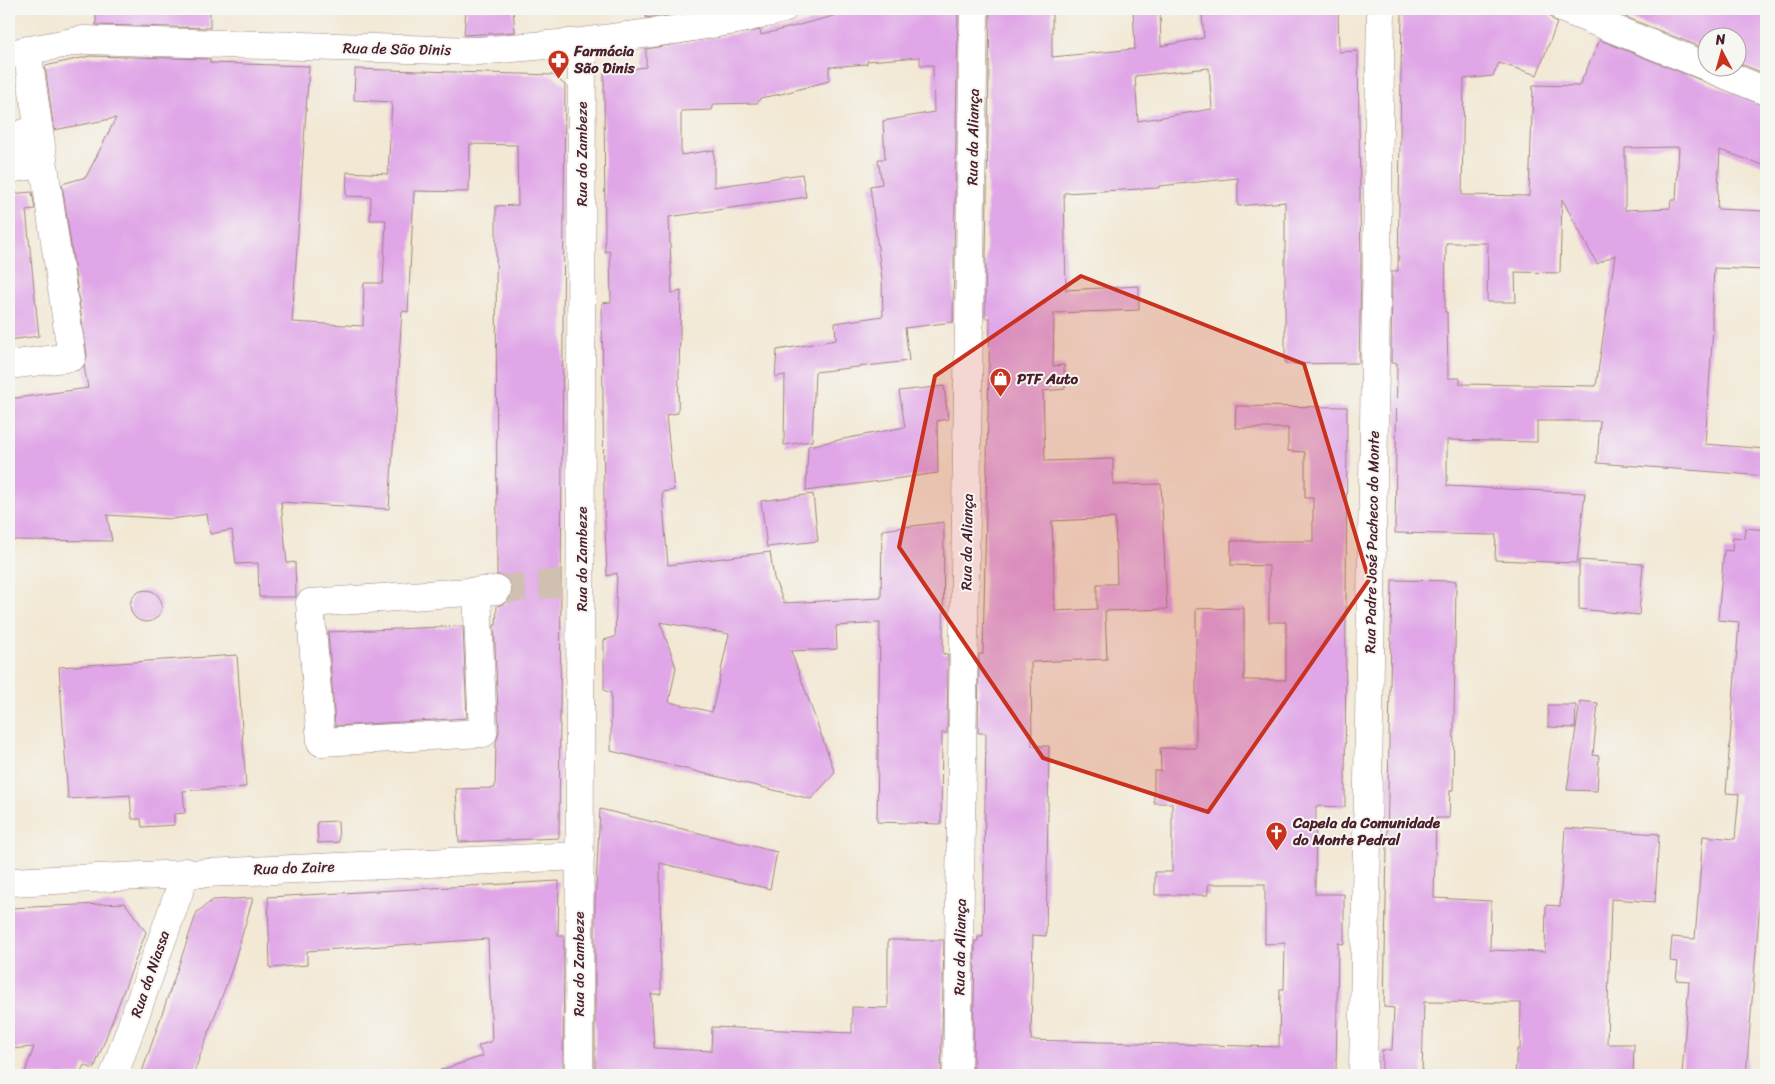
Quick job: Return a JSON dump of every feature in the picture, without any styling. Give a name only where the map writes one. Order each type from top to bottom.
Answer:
[{"type":"street","name":"Rua de São Dinis","points":[[16,52],[83,40],[478,51],[582,42],[727,21],[783,9]]},
{"type":"street","name":"Rua da Aliança","points":[[957,1075],[974,9]]},
{"type":"street","name":"Rua Padre José Pacheco do Monte","points":[[1363,1075],[1381,9]]},
{"type":"street","points":[[1564,9],[1698,63]]},
{"type":"street","name":"Rua do Zambeze","points":[[578,1075],[580,856],[571,582],[582,42]]},
{"type":"street","points":[[9,169],[29,166],[16,52]]},
{"type":"street","points":[[9,365],[72,357],[16,52]]},
{"type":"street","points":[[1735,78],[1766,91]]},
{"type":"street","points":[[487,591],[483,733],[320,742],[310,603],[487,591]]},
{"type":"street","name":"Rua do Zaire","points":[[9,882],[186,872],[580,856]]},
{"type":"street","name":"Rua do Niassa","points":[[114,1075],[186,872]]},
{"type":"highlighted area","points":[[1081,276],[1304,364],[1369,580],[1208,812],[1043,758],[899,547],[935,376]]},
{"type":"building","points":[[96,9],[210,9],[210,28],[96,25]]},
{"type":"building","points":[[466,9],[513,9],[515,32],[464,35]]},
{"type":"building","points":[[646,9],[708,9],[646,18]]},
{"type":"building","points":[[860,9],[958,9],[953,322],[905,328],[909,361],[815,372],[812,441],[784,445],[785,375],[775,377],[777,350],[836,340],[835,323],[883,316],[882,280],[870,186],[882,184],[878,159],[885,159],[883,121],[934,112],[933,65],[920,65],[920,57],[867,61],[867,64],[829,67],[829,81],[760,98],[758,103],[714,104],[712,110],[681,111],[681,155],[714,150],[714,187],[802,174],[806,197],[669,217],[672,293],[681,291],[678,413],[666,415],[674,490],[662,492],[668,565],[770,552],[774,578],[784,603],[881,598],[882,530],[944,522],[943,654],[948,654],[947,733],[942,733],[941,824],[877,822],[880,623],[836,626],[837,649],[791,651],[835,773],[811,799],[611,751],[611,693],[604,690],[604,640],[615,637],[617,573],[607,576],[604,501],[602,303],[611,302],[610,251],[605,252],[604,72],[646,67],[646,49],[760,30],[761,35]],"holes":[[[660,622],[729,634],[712,712],[669,702],[676,667]]]},
{"type":"building","points":[[990,9],[1052,9],[1052,57],[1135,49],[1133,9],[1160,9],[1161,46],[1204,38],[1202,15],[1243,9],[1338,9],[1339,52],[1358,51],[1361,271],[1359,363],[1285,364],[1285,202],[1238,206],[1238,178],[1159,186],[1159,188],[1064,193],[1066,290],[1139,286],[1139,310],[1054,313],[1053,366],[1064,365],[1065,389],[1043,391],[1045,461],[1113,459],[1113,485],[1161,484],[1167,609],[1105,611],[1107,659],[1031,662],[1032,746],[1049,746],[1046,936],[1033,935],[1031,1040],[1279,1047],[1280,989],[1284,989],[1285,943],[1265,944],[1265,884],[1208,884],[1208,895],[1155,895],[1155,872],[1172,872],[1172,803],[1154,803],[1154,771],[1161,771],[1160,748],[1196,748],[1196,609],[1244,608],[1244,680],[1286,680],[1286,622],[1269,622],[1269,566],[1231,565],[1231,541],[1313,541],[1313,498],[1305,498],[1305,452],[1288,451],[1288,428],[1235,428],[1236,406],[1347,407],[1345,807],[1316,806],[1315,894],[1344,894],[1344,944],[1338,943],[1336,1075],[973,1075],[975,941],[978,941],[978,937],[983,937],[986,733],[978,733],[979,654],[983,654],[990,318],[985,318]],"holes":[[[1209,68],[1212,109],[1138,121],[1135,76]],[[1115,518],[1117,584],[1097,584],[1097,609],[1055,611],[1052,521]]]},
{"type":"building","points":[[1402,9],[1549,9],[1551,18],[1557,23],[1537,75],[1499,63],[1493,76],[1464,79],[1462,195],[1529,196],[1533,85],[1579,86],[1600,40],[1766,106],[1766,166],[1720,150],[1717,209],[1766,211],[1766,270],[1714,268],[1713,329],[1705,444],[1766,449],[1766,476],[1597,463],[1600,421],[1537,421],[1537,442],[1447,440],[1447,486],[1585,493],[1577,563],[1495,560],[1496,535],[1395,533],[1397,363],[1391,363],[1392,271],[1398,271]],"holes":[[[1679,147],[1676,200],[1671,200],[1670,208],[1625,210],[1625,148]],[[1562,199],[1597,264],[1615,255],[1596,386],[1460,384],[1460,378],[1448,378],[1447,312],[1445,312],[1446,243],[1488,243],[1487,302],[1516,302],[1515,272],[1560,273]]]},
{"type":"building","points":[[1615,9],[1766,9],[1766,74],[1748,67],[1748,28],[1698,28],[1698,46],[1613,12]]},
{"type":"building","points":[[90,56],[210,59],[210,63],[309,66],[292,322],[363,326],[364,283],[383,283],[386,220],[370,220],[371,197],[346,196],[347,172],[388,174],[392,102],[354,100],[355,69],[553,75],[565,85],[559,838],[459,842],[456,789],[495,788],[496,742],[499,732],[494,625],[496,625],[497,606],[506,603],[511,597],[513,589],[510,581],[504,576],[497,575],[496,206],[518,205],[517,145],[470,144],[469,192],[414,191],[408,312],[402,311],[389,509],[281,502],[287,563],[295,562],[296,597],[259,597],[258,563],[236,564],[232,530],[210,534],[207,514],[172,519],[107,515],[112,541],[9,540],[9,399],[88,388],[84,366],[87,355],[62,184],[86,177],[116,118],[54,130],[45,66]]},
{"type":"building","points":[[32,192],[35,209],[26,210],[39,336],[9,340],[9,194]]},
{"type":"building","points":[[944,386],[948,419],[937,421],[938,473],[806,491],[808,446],[905,427],[899,391]]},
{"type":"building","points":[[813,494],[818,541],[767,547],[761,501]]},
{"type":"building","points":[[1745,528],[1766,530],[1766,828],[1746,1075],[1682,1075],[1689,981],[1676,980],[1678,962],[1670,961],[1672,937],[1695,939],[1703,836],[1735,839],[1739,794],[1726,793],[1739,622],[1718,620],[1724,550],[1732,551],[1733,537],[1744,538]]},
{"type":"building","points":[[1579,560],[1643,564],[1639,615],[1579,609]]},
{"type":"building","points":[[1392,580],[1456,581],[1453,790],[1450,790],[1449,818],[1436,818],[1434,898],[1491,901],[1490,950],[1545,952],[1546,905],[1560,906],[1565,828],[1659,834],[1655,902],[1611,899],[1607,1044],[1634,1044],[1633,1075],[1515,1075],[1517,1049],[1520,1049],[1521,1003],[1424,1002],[1422,1075],[1382,1075],[1382,1050],[1392,1050],[1394,1008],[1384,1007]]},
{"type":"building","points":[[146,590],[157,595],[162,606],[157,617],[146,622],[135,617],[130,606],[135,595]]},
{"type":"building","points":[[463,626],[467,718],[335,726],[328,632]]},
{"type":"building","points":[[237,655],[246,787],[183,791],[185,813],[174,814],[174,825],[142,827],[141,819],[132,819],[130,795],[68,799],[59,667]]},
{"type":"building","points":[[1580,701],[1598,703],[1593,755],[1599,756],[1597,791],[1567,790]]},
{"type":"building","points":[[1548,705],[1576,705],[1575,728],[1548,727]]},
{"type":"building","points":[[600,809],[777,852],[770,889],[660,863],[661,994],[651,994],[654,1048],[711,1051],[712,1027],[852,1033],[852,1007],[888,1008],[888,940],[944,940],[941,1075],[595,1075],[595,904]]},
{"type":"building","points":[[338,821],[339,842],[318,843],[317,822]]},
{"type":"building","points":[[559,881],[558,936],[564,936],[563,1075],[439,1075],[438,1071],[483,1056],[478,1046],[492,1041],[488,939],[307,951],[307,965],[270,968],[268,897]]},
{"type":"building","points":[[253,898],[232,969],[193,1075],[141,1075],[197,912],[213,900]]},
{"type":"building","points":[[125,903],[146,932],[94,1069],[84,1065],[80,1075],[24,1075],[34,1047],[9,1049],[9,908]]},
{"type":"tunnel","points":[[497,590],[561,583]]},
{"type":"place","name":"Farmácia São Dinis","points":[[558,79]]},
{"type":"place","name":"PTF Auto","points":[[1001,398]]},
{"type":"place","name":"Capela da Comunidade do Monte Pedral","points":[[1277,851]]}]
